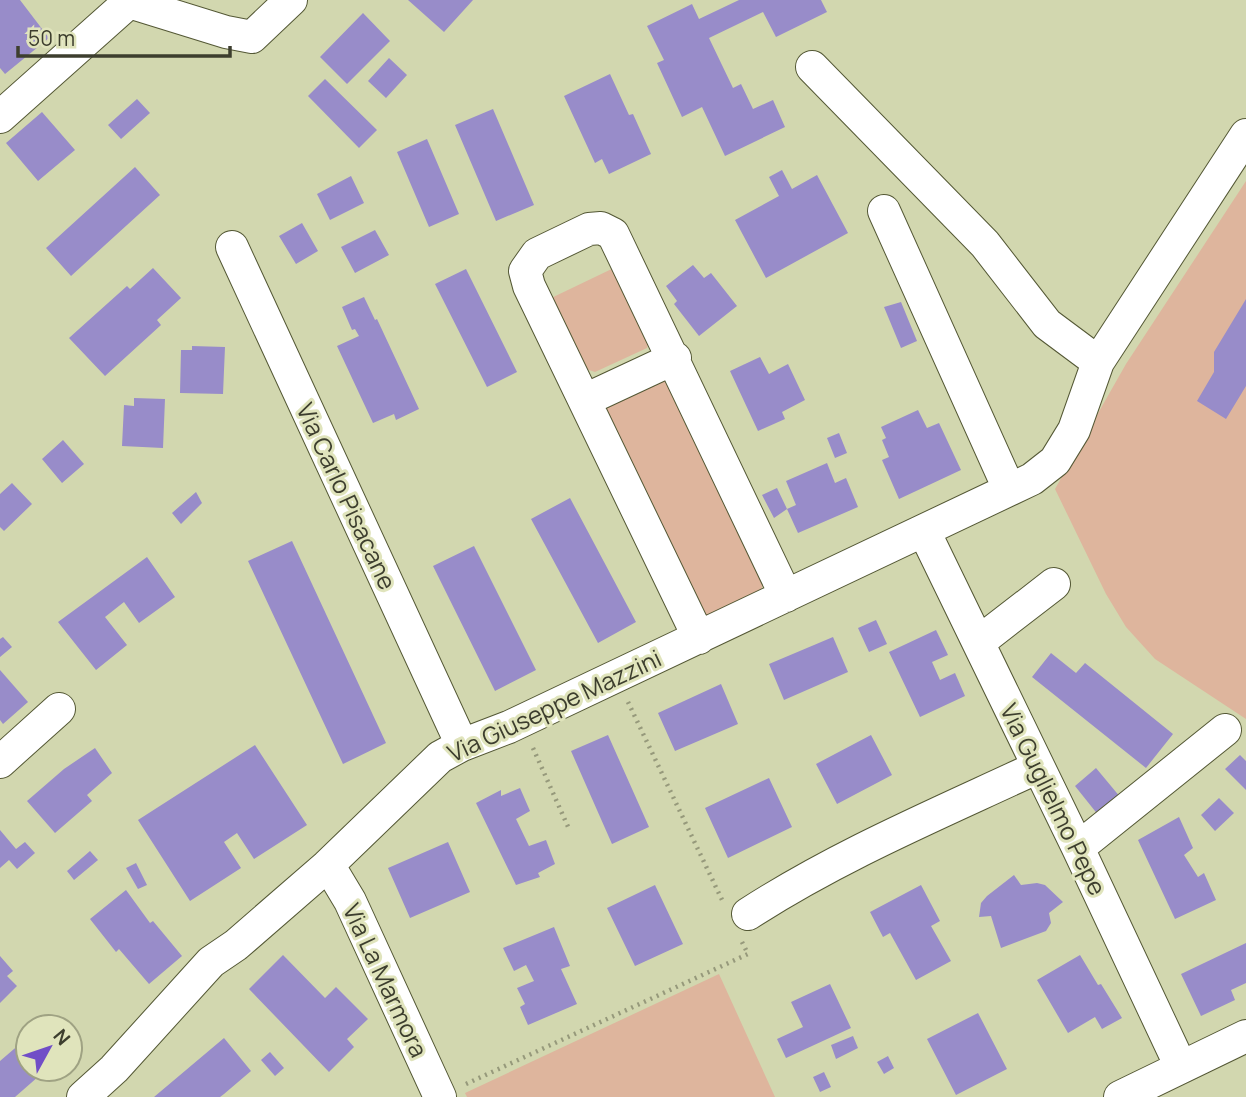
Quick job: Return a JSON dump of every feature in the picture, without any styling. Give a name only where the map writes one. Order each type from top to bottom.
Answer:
[{"type":"street","points":[[0,117],[128,1],[226,32],[252,37],[291,0]]},
{"type":"street","points":[[812,67],[985,244],[1047,324],[1098,362]]},
{"type":"street","name":"Via Giuseppe Mazzini","points":[[83,1097],[114,1069],[211,962],[236,945],[327,866],[440,757],[521,722],[1032,480],[1055,461],[1074,430],[1098,362],[1246,135]]},
{"type":"street","points":[[884,211],[1009,489]]},
{"type":"street","points":[[699,638],[529,286],[525,271],[537,254],[589,229],[601,228],[614,234],[786,596]]},
{"type":"street","name":"Via Carlo Pisacane","points":[[232,247],[463,745]]},
{"type":"street","points":[[584,400],[675,358]]},
{"type":"street","name":"Via Guglielmo Pepe","points":[[924,531],[1181,1068]]},
{"type":"street","points":[[978,640],[1054,584]]},
{"type":"street","points":[[0,762],[59,709]]},
{"type":"street","points":[[1078,848],[1225,730]]},
{"type":"street","points":[[738,919],[838,861],[1038,767]]},
{"type":"street","name":"Via La Marmora","points":[[327,866],[350,901],[441,1093]]},
{"type":"street","points":[[1120,1097],[1246,1036]]},
{"type":"path","points":[[441,1093],[748,954],[738,919],[616,676]]},
{"type":"path","points":[[521,722],[569,829]]},
{"type":"shaded area","points":[[1246,181],[1246,719],[1155,659],[1126,627],[1106,594],[1055,489],[1126,364]]},
{"type":"shaded area","points":[[620,265],[652,333],[647,348],[595,372],[577,366],[545,301]]},
{"type":"shaded area","points":[[659,370],[678,379],[768,572],[761,590],[706,617],[600,410]]},
{"type":"shaded area","points":[[719,974],[775,1097],[467,1097],[465,1093]]},
{"type":"building","points":[[0,0],[20,0],[49,38],[5,74],[0,68]]},
{"type":"building","points":[[408,0],[473,0],[444,32]]},
{"type":"building","points":[[739,0],[821,0],[827,12],[776,37],[763,12],[709,38],[733,88],[741,84],[753,109],[773,100],[785,127],[725,156],[702,107],[682,117],[657,63],[664,60],[647,26],[692,4],[699,19]]},
{"type":"building","points":[[363,13],[390,41],[347,84],[320,57]]},
{"type":"building","points":[[389,58],[407,75],[386,98],[368,81]]},
{"type":"building","points":[[610,74],[629,115],[633,114],[651,154],[609,174],[602,159],[595,163],[564,96]]},
{"type":"building","points":[[325,79],[377,130],[359,148],[308,96]]},
{"type":"building","points":[[137,99],[150,113],[121,139],[108,125]]},
{"type":"building","points":[[493,109],[534,205],[496,221],[455,125]]},
{"type":"building","points":[[42,112],[75,150],[38,181],[6,143]]},
{"type":"building","points":[[427,139],[459,214],[429,227],[397,152]]},
{"type":"building","points":[[135,167],[160,195],[71,276],[46,248]]},
{"type":"building","points":[[782,170],[792,189],[817,175],[848,233],[766,278],[735,220],[779,196],[769,177]]},
{"type":"building","points":[[351,176],[364,203],[330,220],[317,194]]},
{"type":"building","points":[[302,223],[318,251],[296,264],[279,236]]},
{"type":"building","points":[[375,230],[389,255],[355,273],[341,247]]},
{"type":"building","points":[[693,265],[704,278],[711,273],[737,306],[699,336],[674,304],[677,301],[666,286]]},
{"type":"building","points":[[153,268],[181,298],[157,320],[161,325],[105,376],[69,338],[127,286],[130,289]]},
{"type":"building","points":[[466,269],[517,372],[487,387],[435,284]]},
{"type":"building","points":[[364,297],[419,409],[396,420],[394,414],[373,423],[337,346],[359,336],[355,329],[352,330],[342,307]]},
{"type":"building","points":[[1246,299],[1246,386],[1226,419],[1197,401],[1214,372],[1214,352]]},
{"type":"building","points":[[901,302],[917,341],[901,348],[884,307]]},
{"type":"building","points":[[192,346],[225,347],[223,394],[180,393],[181,350],[192,350]]},
{"type":"building","points":[[760,357],[769,374],[788,364],[805,400],[782,412],[785,419],[758,431],[730,371]]},
{"type":"building","points":[[134,398],[165,399],[163,448],[122,446],[124,405],[134,406]]},
{"type":"building","points":[[918,410],[927,428],[939,423],[961,470],[899,499],[882,460],[889,457],[882,440],[886,438],[881,427]]},
{"type":"building","points":[[839,433],[847,453],[835,458],[827,438]]},
{"type":"building","points":[[63,440],[84,464],[62,483],[42,459]]},
{"type":"building","points":[[827,463],[835,483],[846,478],[858,507],[798,533],[787,509],[796,505],[786,481]]},
{"type":"building","points":[[12,483],[32,504],[4,531],[0,527],[0,494]]},
{"type":"building","points":[[777,488],[787,509],[774,518],[762,495]]},
{"type":"building","points":[[196,492],[202,503],[181,524],[172,513]]},
{"type":"building","points":[[570,498],[636,622],[598,643],[531,519]]},
{"type":"building","points":[[292,541],[386,743],[343,764],[248,561]]},
{"type":"building","points":[[474,546],[536,670],[495,691],[433,566]]},
{"type":"building","points":[[147,557],[175,597],[139,623],[124,602],[105,617],[127,645],[96,670],[58,622]]},
{"type":"building","points":[[876,620],[887,644],[869,652],[858,628]]},
{"type":"building","points":[[936,630],[948,655],[932,662],[940,680],[955,673],[965,696],[920,717],[889,652]]},
{"type":"building","points":[[3,637],[12,647],[0,657],[0,639]]},
{"type":"building","points":[[833,637],[848,672],[784,700],[769,664]]},
{"type":"building","points":[[1051,653],[1076,673],[1085,663],[1173,734],[1146,768],[1032,677]]},
{"type":"building","points":[[0,670],[28,702],[3,724],[0,720]]},
{"type":"building","points":[[721,684],[738,724],[675,751],[658,713]]},
{"type":"building","points":[[608,735],[649,827],[612,844],[571,751]]},
{"type":"building","points":[[871,735],[892,775],[837,804],[816,764]]},
{"type":"building","points":[[255,745],[307,825],[254,859],[237,833],[224,842],[241,868],[190,901],[138,820]]},
{"type":"building","points":[[95,748],[112,773],[87,795],[92,801],[55,833],[27,801],[64,769]]},
{"type":"building","points":[[1240,755],[1246,761],[1246,790],[1225,769]]},
{"type":"building","points":[[1096,768],[1121,798],[1099,816],[1075,786]]},
{"type":"building","points":[[769,778],[792,827],[728,858],[705,808]]},
{"type":"building","points":[[520,788],[530,811],[516,819],[529,846],[546,840],[555,864],[538,873],[540,877],[516,885],[476,803],[501,790],[501,796]]},
{"type":"building","points":[[1219,798],[1234,813],[1215,831],[1201,815]]},
{"type":"building","points":[[1179,817],[1193,848],[1184,855],[1198,877],[1204,873],[1216,900],[1175,919],[1138,840]]},
{"type":"building","points":[[0,830],[16,849],[25,842],[35,853],[17,869],[9,860],[0,868]]},
{"type":"building","points":[[448,842],[470,892],[410,918],[388,868]]},
{"type":"building","points":[[90,851],[98,860],[74,880],[67,871]]},
{"type":"building","points":[[136,863],[147,885],[138,889],[126,868]]},
{"type":"building","points":[[1014,875],[1021,885],[1045,885],[1063,902],[1049,913],[1051,923],[1046,931],[1001,948],[991,916],[979,917],[981,903]]},
{"type":"building","points":[[655,885],[683,944],[635,966],[607,908]]},
{"type":"building","points":[[921,885],[940,921],[931,926],[951,961],[916,980],[890,933],[883,937],[870,912]]},
{"type":"building","points":[[126,890],[150,923],[153,921],[182,956],[149,984],[119,949],[116,952],[90,919]]},
{"type":"building","points":[[554,927],[570,966],[561,969],[577,1004],[528,1025],[520,1007],[525,1004],[517,988],[534,981],[526,965],[514,971],[503,948]]},
{"type":"building","points":[[1246,943],[1246,983],[1231,990],[1235,1000],[1201,1016],[1181,974]]},
{"type":"building","points":[[283,955],[325,998],[336,987],[368,1019],[347,1039],[354,1047],[329,1072],[249,989]]},
{"type":"building","points":[[1080,955],[1122,1018],[1102,1029],[1095,1017],[1068,1033],[1037,980]]},
{"type":"building","points":[[0,956],[13,971],[7,976],[17,986],[0,1003]]},
{"type":"building","points":[[830,984],[851,1028],[786,1058],[777,1039],[803,1027],[791,1002]]},
{"type":"building","points":[[978,1013],[1007,1069],[956,1095],[927,1039]]},
{"type":"building","points":[[853,1036],[858,1048],[836,1059],[831,1045]]},
{"type":"building","points":[[224,1038],[251,1071],[224,1094],[220,1097],[154,1097]]},
{"type":"building","points":[[14,1049],[14,1083],[31,1083],[15,1097],[0,1097],[0,1061]]},
{"type":"building","points":[[270,1052],[284,1068],[275,1076],[261,1060]]},
{"type":"building","points":[[888,1056],[894,1068],[884,1074],[877,1062]]},
{"type":"building","points":[[824,1072],[831,1087],[820,1092],[813,1077]]}]
